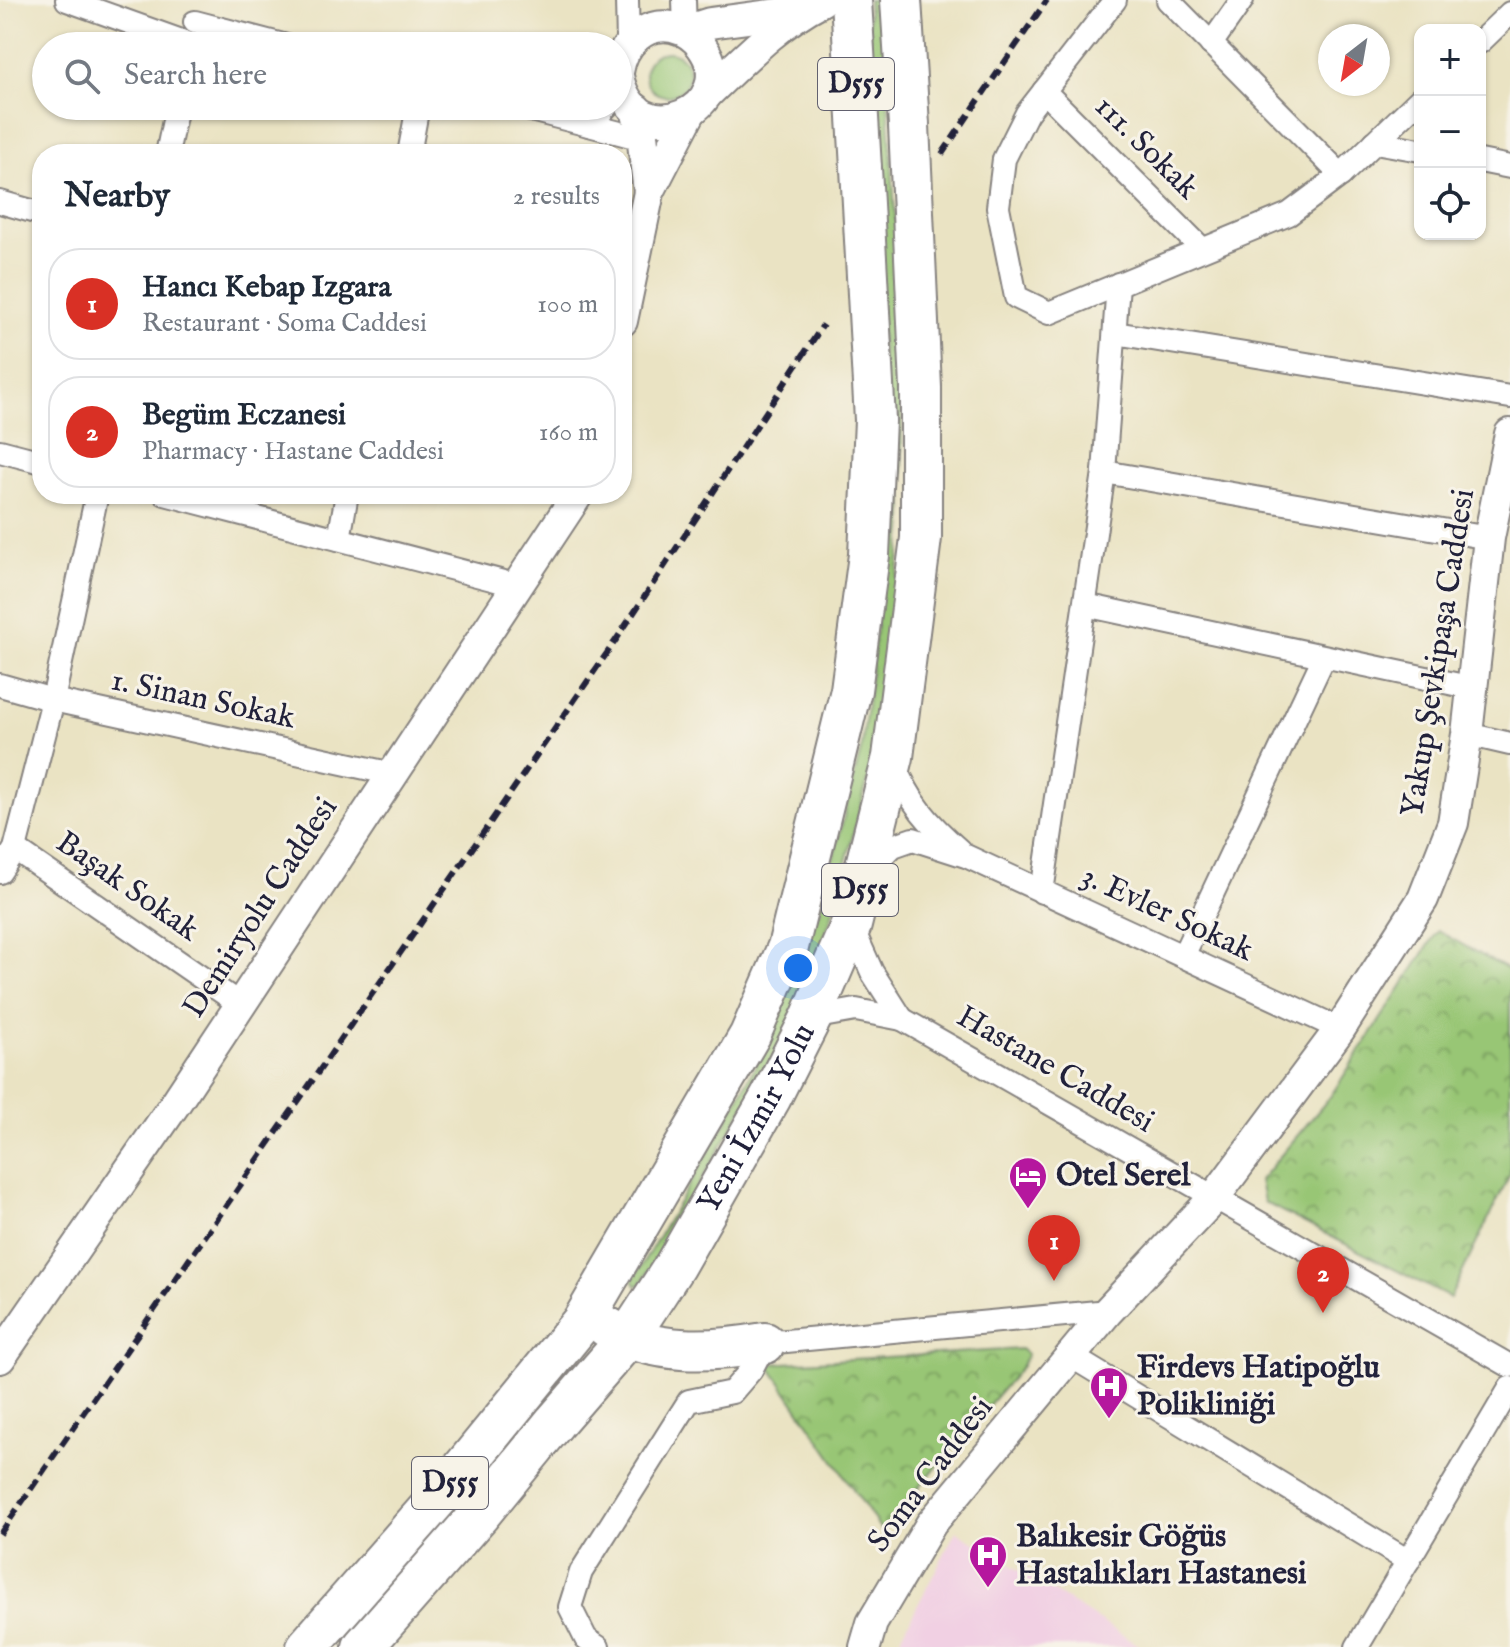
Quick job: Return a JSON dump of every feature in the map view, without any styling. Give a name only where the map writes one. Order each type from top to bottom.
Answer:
[{"type":"highway","name":"Yeni İzmir Yolu","points":[[307,1647],[446,1489],[587,1315],[750,1035],[788,947],[851,690],[869,555],[875,420],[851,0]]},
{"type":"highway","name":"Yeni İzmir Yolu","points":[[363,1647],[627,1339],[675,1265],[771,1097],[811,1018],[851,925],[893,757],[921,538],[921,388],[901,0]]},
{"type":"highway","points":[[587,1315],[627,1339],[659,1318],[765,1343]]},
{"type":"main road","points":[[715,0],[729,12],[748,18]]},
{"type":"main road","points":[[685,31],[710,23],[812,6]]},
{"type":"main road","points":[[632,101],[642,115],[672,120],[699,103],[747,56],[812,6]]},
{"type":"main road","points":[[632,55],[640,34],[655,28],[671,27],[685,31],[697,40],[711,66],[711,80],[649,192],[632,273]]},
{"type":"main road","points":[[632,112],[643,139],[649,192]]},
{"type":"main road","name":"Yakup Şevkipaşa Caddesi","points":[[1108,1311],[1214,1198],[1340,1029],[1423,899],[1453,823],[1473,688],[1489,538],[1510,434]]},
{"type":"main road","name":"Demiryolu Caddesi","points":[[2,1350],[241,1005],[572,504]]},
{"type":"main road","name":"Soma Caddesi","points":[[868,1635],[931,1524],[1108,1311]]},
{"type":"street","points":[[67,0],[154,32]]},
{"type":"street","points":[[625,32],[627,0]]},
{"type":"street","points":[[684,0],[685,31]]},
{"type":"street","points":[[1115,0],[1027,113],[1004,159],[998,207],[1016,297],[1049,313],[1289,214],[1341,175],[1414,105]]},
{"type":"street","points":[[1168,0],[1341,175]]},
{"type":"street","points":[[1211,44],[1242,0]]},
{"type":"street","points":[[193,32],[198,11],[251,32]]},
{"type":"street","points":[[1486,36],[1510,13]]},
{"type":"street","name":"111. Sokak","points":[[1044,91],[1202,249]]},
{"type":"street","points":[[169,144],[174,120]]},
{"type":"street","points":[[411,144],[415,120]]},
{"type":"street","points":[[570,120],[643,139]]},
{"type":"street","points":[[589,125],[593,120]]},
{"type":"street","points":[[1375,142],[1414,149]]},
{"type":"street","points":[[1486,162],[1510,167]]},
{"type":"street","points":[[0,202],[32,211]]},
{"type":"street","points":[[1042,892],[1104,472],[1118,284]]},
{"type":"street","points":[[1115,333],[1510,397]]},
{"type":"street","points":[[0,451],[32,459]]},
{"type":"street","points":[[1104,472],[1489,538]]},
{"type":"street","points":[[0,872],[15,849],[53,700],[95,504]]},
{"type":"street","points":[[204,504],[519,586]]},
{"type":"street","points":[[339,539],[345,504]]},
{"type":"street","points":[[1085,605],[1473,688]]},
{"type":"street","points":[[1183,956],[1324,657]]},
{"type":"street","name":"1. Sinan Sokak","points":[[0,685],[53,700],[393,774]]},
{"type":"street","points":[[1467,734],[1510,744]]},
{"type":"street","points":[[893,757],[904,789],[930,825],[966,856]]},
{"type":"street","points":[[864,876],[893,846],[913,839],[966,856]]},
{"type":"street","name":"Başak Sokak","points":[[15,849],[241,1005]]},
{"type":"street","name":"3. Evler Sokak","points":[[966,856],[1340,1029]]},
{"type":"street","points":[[851,925],[872,972],[902,1019]]},
{"type":"street","points":[[811,1018],[856,1010],[902,1019]]},
{"type":"street","name":"Hastane Caddesi","points":[[902,1019],[1510,1366]]},
{"type":"street","points":[[598,1647],[586,1639],[570,1607],[581,1572],[689,1401],[732,1392],[751,1370],[765,1343],[1108,1311]]},
{"type":"street","points":[[1069,1355],[1408,1561]]},
{"type":"street","points":[[1357,1647],[1510,1388]]},
{"type":"street","points":[[845,1647],[868,1635]]},
{"type":"shaded area","name":"Balıkesir Göğüs Hastalıkları Hastanesi","points":[[956,1531],[1142,1647],[896,1647]]},
{"type":"green space","points":[[868,0],[882,0],[898,264],[904,522],[876,749],[831,918],[794,1021],[641,1284],[636,1286],[633,1280],[725,1124],[774,1030],[822,902],[862,746],[889,522]]},
{"type":"green space","points":[[667,52],[682,59],[689,74],[682,89],[667,96],[652,89],[645,74],[652,59]]},
{"type":"green space","points":[[1438,931],[1510,971],[1510,1174],[1450,1298],[1264,1202],[1260,1180],[1330,1097]]},
{"type":"green space","points":[[1021,1349],[1027,1354],[1022,1366],[882,1531],[768,1364]]},
{"type":"railway","points":[[942,154],[1047,0]]},
{"type":"railway","points":[[0,1534],[618,637],[823,325]]},
{"type":"place","name":"Otel Serel","points":[[1028,1210]]},
{"type":"place","name":"Hancı Kebap Izgara","points":[[1054,1281]]},
{"type":"place","name":"Begüm Eczanesi","points":[[1323,1313]]},
{"type":"place","name":"Firdevs Hatipoğlu Polikliniği","points":[[1109,1420]]},
{"type":"place","name":"Balıkesir Göğüs Hastalıkları Hastanesi","points":[[988,1589]]}]
